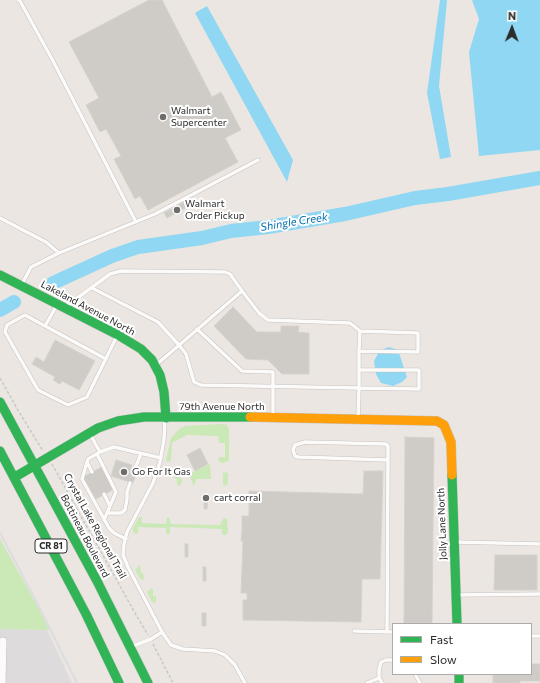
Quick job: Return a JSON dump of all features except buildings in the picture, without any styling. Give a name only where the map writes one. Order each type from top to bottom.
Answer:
[{"type":"main road","name":"Lakeland Avenue North","points":[[0,275],[118,335],[141,349],[152,360],[158,369],[163,383],[166,418]]},
{"type":"main road","name":"Bottineau Boulevard","points":[[0,402],[97,580],[148,683]]},
{"type":"main road","name":"79th Avenue North","points":[[15,477],[89,433],[118,421],[144,418],[234,417],[430,420],[437,421],[444,425]]},
{"type":"main road","name":"Jolly Lane North","points":[[444,425],[451,442],[457,623]]},
{"type":"main road","name":"CR 81","points":[[0,451],[83,608],[119,683]]},
{"type":"street","points":[[2,683],[3,642]]},
{"type":"lane","points":[[18,0],[20,1],[52,59],[136,222]]},
{"type":"lane","points":[[22,286],[31,267],[59,253],[136,222],[258,160]]},
{"type":"lane","points":[[0,218],[10,225],[46,242],[59,253]]},
{"type":"lane","points":[[45,326],[60,306],[92,288],[110,274],[121,272],[225,272],[230,274],[259,313],[268,320],[350,323],[360,331],[418,333],[418,352],[360,351]]},
{"type":"lane","points":[[92,288],[158,322],[186,354],[194,382],[201,385],[419,389],[419,370],[359,370]]},
{"type":"lane","points":[[155,365],[242,291]]},
{"type":"lane","points":[[106,359],[25,315],[7,325],[5,332],[38,390],[68,405],[87,397],[106,359],[118,335]]},
{"type":"lane","points":[[197,329],[242,371],[273,372],[273,418]]},
{"type":"lane","points":[[358,419],[360,331]]},
{"type":"lane","points":[[166,418],[164,439],[153,483],[127,532],[124,556],[128,567],[162,632],[171,645],[184,649],[215,652],[225,655],[235,665],[244,683]]},
{"type":"lane","points":[[89,433],[116,492],[104,520]]},
{"type":"lane","points":[[387,632],[388,460],[388,446],[386,444],[305,442],[295,445],[293,450],[295,456],[298,457],[388,460]]},
{"type":"lane","points":[[126,539],[114,533],[109,528],[82,479],[88,459],[98,453],[116,447],[160,458]]},
{"type":"lane","points":[[134,471],[141,454]]},
{"type":"lane","points":[[87,462],[92,472]]},
{"type":"lane","points":[[107,513],[121,513],[125,510],[127,492],[130,483]]},
{"type":"lane","points":[[104,494],[110,506]]},
{"type":"lane","points":[[454,542],[540,544]]},
{"type":"lane","points":[[456,595],[540,594]]},
{"type":"lane","points":[[354,631],[392,632]]},
{"type":"lane","points":[[130,647],[151,639],[162,632]]},
{"type":"lane","points":[[382,683],[379,678],[381,662],[392,660]]},
{"type":"lane","points":[[367,683],[379,678]]},
{"type":"path","name":"Crystal Lake Regional Trail","points":[[0,378],[19,412],[62,480],[134,613],[151,639],[173,683]]},
{"type":"shaded area","points":[[0,629],[47,630],[72,683],[0,683]]},
{"type":"green space","points":[[227,425],[229,429],[229,460],[226,462],[221,463],[218,460],[219,457],[225,457],[225,443],[219,443],[218,436],[187,435],[172,443],[171,461],[168,462],[166,460],[171,438],[179,429],[185,426]]},
{"type":"green space","points":[[210,464],[211,479],[196,479],[195,485],[193,485],[189,474]]},
{"type":"green space","points":[[174,471],[177,472],[182,480],[182,483],[179,486],[177,484],[177,479],[174,478]]},
{"type":"green space","points":[[226,472],[228,474],[228,484],[225,486],[223,485],[223,473]]},
{"type":"green space","points":[[139,517],[142,517],[142,523],[166,524],[167,518],[169,517],[171,524],[220,525],[224,518],[227,519],[228,532],[224,535],[222,534],[222,529],[170,527],[170,533],[168,535],[166,533],[166,528],[138,527],[138,533],[136,534],[133,532],[133,528]]},
{"type":"green space","points":[[0,539],[51,630],[0,629]]},
{"type":"green space","points":[[140,565],[141,573],[143,573],[144,579],[141,580],[135,570]]},
{"type":"green space","points":[[151,588],[153,590],[153,596],[156,596],[156,603],[152,602],[147,592]]},
{"type":"water","points":[[440,0],[447,0],[439,86],[451,157],[440,159],[427,93]]},
{"type":"water","points":[[472,0],[540,0],[540,150],[479,156],[469,52],[479,19]]},
{"type":"water","points":[[207,6],[293,160],[287,182],[195,13]]},
{"type":"water","points":[[389,347],[398,350],[407,377],[402,382],[393,386],[381,383],[376,374],[374,361],[380,350]]},
{"type":"waterway","name":"Shingle Creek","points":[[53,283],[112,256],[138,247],[345,214],[415,198],[448,194],[540,178]]},
{"type":"waterway","name":"Shingle Creek","points":[[0,310],[14,302]]},
{"type":"railway","points":[[0,533],[77,683]]},
{"type":"traffic: fast","points":[[0,275],[118,335],[141,349],[152,360],[160,375],[164,392],[166,418]]},
{"type":"traffic: fast","points":[[0,402],[97,581],[148,683]]},
{"type":"traffic: fast","points":[[15,477],[98,428],[118,421],[144,417],[250,417]]},
{"type":"traffic: fast","points":[[0,451],[86,614],[119,683]]},
{"type":"traffic: fast","points":[[452,475],[457,623]]},
{"type":"traffic: fast","points":[[459,675],[459,683]]},
{"type":"traffic: slow","points":[[250,417],[437,421],[444,425],[451,442],[452,475]]},
{"type":"place","name":"Walmart Supercenter","points":[[163,117]]},
{"type":"place","name":"Walmart Order Pickup","points":[[177,210]]},
{"type":"place","name":"Go For It Gas","points":[[124,472]]},
{"type":"place","name":"cart corral","points":[[206,498]]}]
